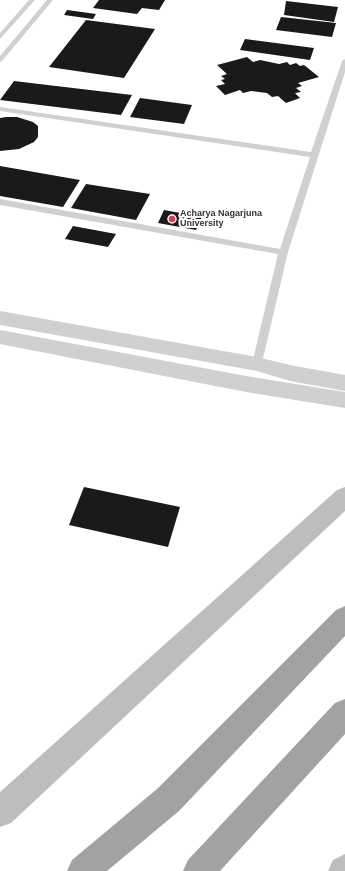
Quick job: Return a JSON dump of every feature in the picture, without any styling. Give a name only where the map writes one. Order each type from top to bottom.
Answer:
[{"type":"highway","points":[[83,871],[168,800],[345,618]]},
{"type":"highway","points":[[198,871],[345,713]]},
{"type":"main road","points":[[0,812],[345,497]]},
{"type":"street","points":[[0,318],[257,364],[290,373],[345,383]]},
{"type":"street","points":[[0,337],[246,384],[345,400]]},
{"type":"lane","points":[[0,37],[32,0]]},
{"type":"lane","points":[[0,60],[50,0]]},
{"type":"lane","points":[[16,18],[33,20]]},
{"type":"lane","points":[[257,364],[283,252],[345,61]]},
{"type":"lane","points":[[0,109],[314,155]]},
{"type":"lane","points":[[0,202],[283,252]]},
{"type":"building","points":[[99,0],[165,0],[159,10],[142,8],[137,14],[93,8]]},
{"type":"building","points":[[286,1],[338,7],[334,22],[284,15]]},
{"type":"building","points":[[67,10],[96,14],[93,19],[64,15]]},
{"type":"building","points":[[281,17],[336,23],[332,37],[276,30]]},
{"type":"building","points":[[86,20],[155,29],[124,78],[49,67]]},
{"type":"building","points":[[245,39],[314,48],[310,60],[240,50]]},
{"type":"building","points":[[247,57],[253,62],[260,60],[279,64],[287,62],[290,65],[296,63],[300,66],[304,65],[319,77],[298,83],[302,86],[296,88],[301,92],[295,93],[300,98],[286,103],[278,96],[272,97],[267,93],[251,91],[243,93],[240,90],[225,95],[216,86],[225,84],[221,80],[225,79],[221,76],[227,74],[217,65]]},
{"type":"building","points":[[14,81],[132,95],[121,115],[0,100]]},
{"type":"building","points":[[140,98],[192,105],[184,124],[130,117]]},
{"type":"building","points":[[17,117],[33,122],[38,126],[38,137],[34,142],[19,149],[0,151],[0,118]]},
{"type":"building","points":[[0,166],[80,180],[63,207],[0,196]]},
{"type":"building","points":[[86,184],[150,194],[136,220],[71,208]]},
{"type":"building","points":[[164,210],[202,217],[196,230],[158,223]]},
{"type":"building","points":[[73,226],[116,234],[108,247],[65,239]]},
{"type":"building","points":[[84,487],[180,507],[168,547],[69,525]]},
{"type":"place","name":"Acharya Nagarjuna University","points":[[172,219]]}]
